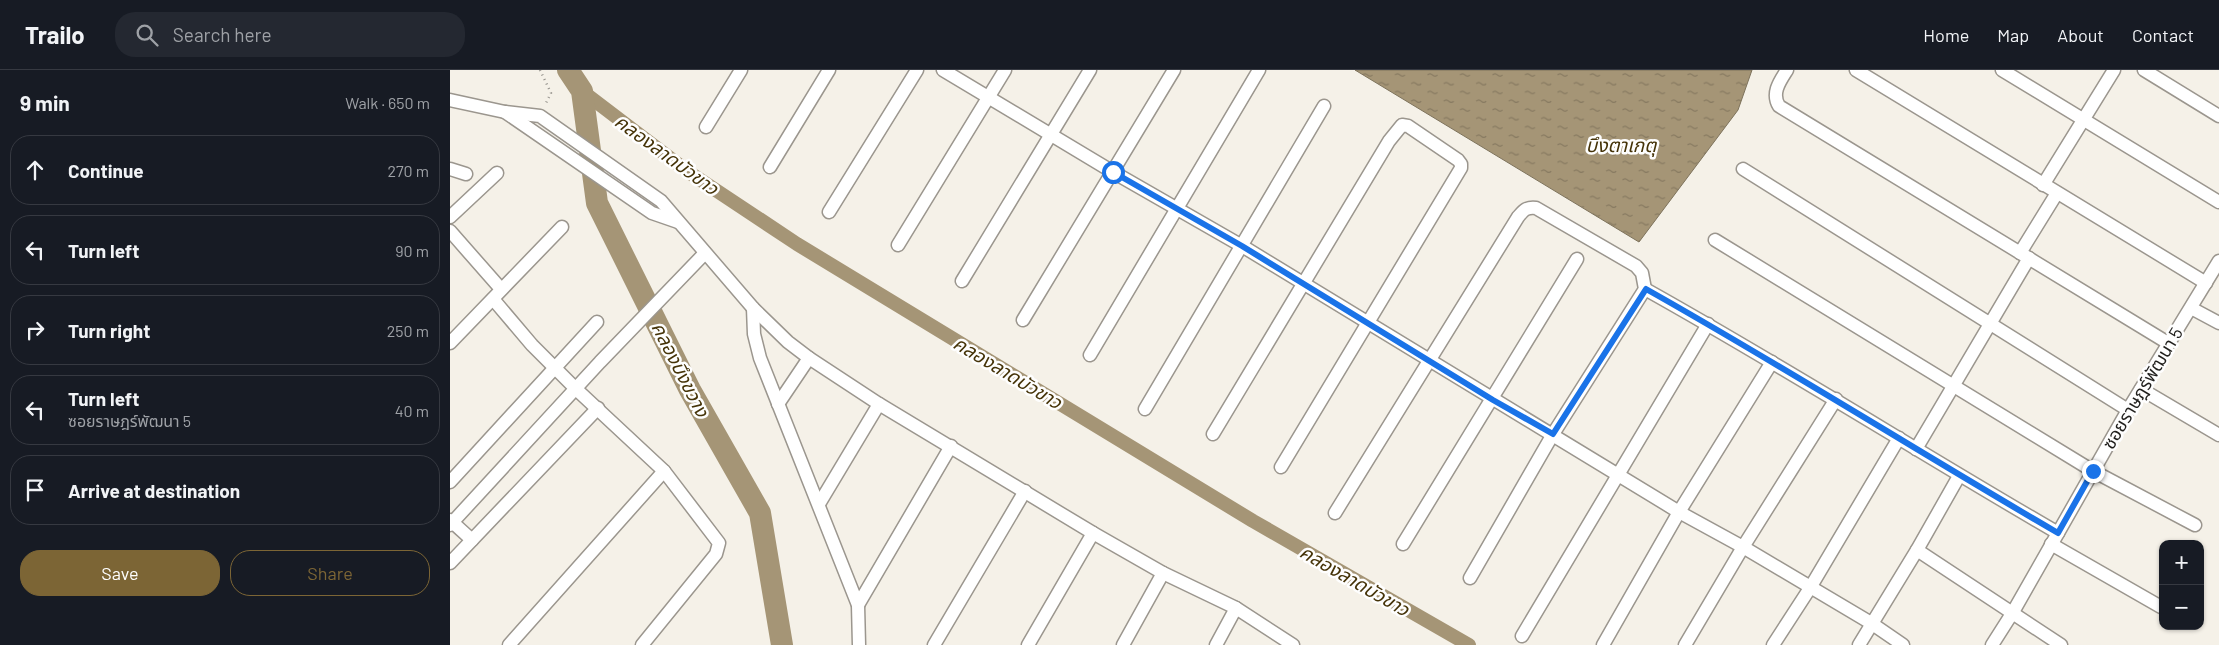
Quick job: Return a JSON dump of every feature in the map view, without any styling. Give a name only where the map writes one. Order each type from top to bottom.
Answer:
[{"type":"street","points":[[706,127],[740,70]]},
{"type":"street","points":[[770,167],[830,70]]},
{"type":"street","points":[[829,212],[917,70]]},
{"type":"street","points":[[943,70],[1113,172],[1242,246],[1430,362],[1553,434],[1679,512],[1870,623],[1903,645]]},
{"type":"street","points":[[898,245],[1005,70]]},
{"type":"street","points":[[962,282],[1090,70]]},
{"type":"street","points":[[1023,320],[1174,70]]},
{"type":"street","points":[[1090,355],[1259,70]]},
{"type":"street","points":[[1787,70],[1775,94],[1779,106],[2168,343]]},
{"type":"street","points":[[1856,70],[2206,283]]},
{"type":"street","points":[[2002,70],[2219,202]]},
{"type":"street","points":[[2043,185],[2114,70]]},
{"type":"street","points":[[2144,70],[2219,116]]},
{"type":"street","points":[[450,100],[506,112],[540,116],[661,202],[753,308],[788,342],[809,358],[879,404],[1093,533],[1164,573],[1236,608],[1293,645]]},
{"type":"street","points":[[1145,409],[1324,106]]},
{"type":"street","points":[[506,112],[652,213],[678,222]]},
{"type":"street","points":[[1213,434],[1389,141],[1402,125],[1408,126],[1458,160],[1461,168],[1281,467]]},
{"type":"street","points":[[450,169],[466,174]]},
{"type":"street","points":[[1743,169],[2128,410]]},
{"type":"street","points":[[450,217],[497,173]]},
{"type":"street","points":[[1916,449],[1990,325],[2057,193]]},
{"type":"street","points":[[1336,512],[1518,217],[1528,207],[1536,208],[1636,266],[1642,273],[1646,289],[1836,399],[1960,476],[2058,533]]},
{"type":"street","points":[[450,342],[562,226]]},
{"type":"street","points":[[450,231],[532,345],[664,471],[719,543],[718,549],[642,645]]},
{"type":"street","points":[[1715,240],[2093,471],[2195,525]]},
{"type":"street","points":[[472,540],[451,522],[676,281],[705,253]]},
{"type":"street","points":[[1403,544],[1493,400],[1578,258]]},
{"type":"street","name":"ซอยราษฎร์พัฒนา 5","points":[[1992,645],[2013,612],[2128,410],[2219,261]]},
{"type":"street","points":[[1470,578],[1553,434],[1646,289]]},
{"type":"street","points":[[753,308],[756,342],[778,404],[858,605],[859,645]]},
{"type":"street","points":[[2191,308],[2219,323]]},
{"type":"street","points":[[450,482],[597,322]]},
{"type":"street","points":[[1522,636],[1708,324]]},
{"type":"street","points":[[778,404],[809,358]]},
{"type":"street","points":[[1603,645],[1679,512],[1772,362]]},
{"type":"street","points":[[2141,389],[2219,435]]},
{"type":"street","points":[[1685,645],[1836,399]]},
{"type":"street","points":[[818,504],[879,404]]},
{"type":"street","points":[[450,563],[598,408]]},
{"type":"street","points":[[1773,645],[1810,588],[1899,438]]},
{"type":"street","points":[[858,605],[951,446]]},
{"type":"street","points":[[510,645],[664,471]]},
{"type":"street","points":[[1859,645],[1870,623],[1917,550],[1960,476]]},
{"type":"street","points":[[934,645],[1024,491]]},
{"type":"street","points":[[1028,645],[1093,533]]},
{"type":"street","points":[[2051,544],[2159,606]]},
{"type":"street","points":[[1917,550],[2061,645]]},
{"type":"street","points":[[1123,645],[1164,573]]},
{"type":"street","points":[[1216,645],[1236,608]]},
{"type":"path","points":[[540,70],[551,93]]},
{"type":"water","name":"บึงตาเกตุ","points":[[1355,70],[1752,70],[1738,110],[1639,242]]},
{"type":"waterway","name":"คลองบึงขวาง","points":[[568,70],[582,91],[597,203],[690,390],[760,513],[782,645]]},
{"type":"waterway","name":"คลองลาดบัวขาว","points":[[582,91],[687,171],[797,244],[1253,521],[1469,645]]},
{"type":"route","points":[[1113,172],[1242,246],[1430,362],[1553,434],[1646,289],[1836,399],[1960,476],[2058,533],[2093,471]]}]
